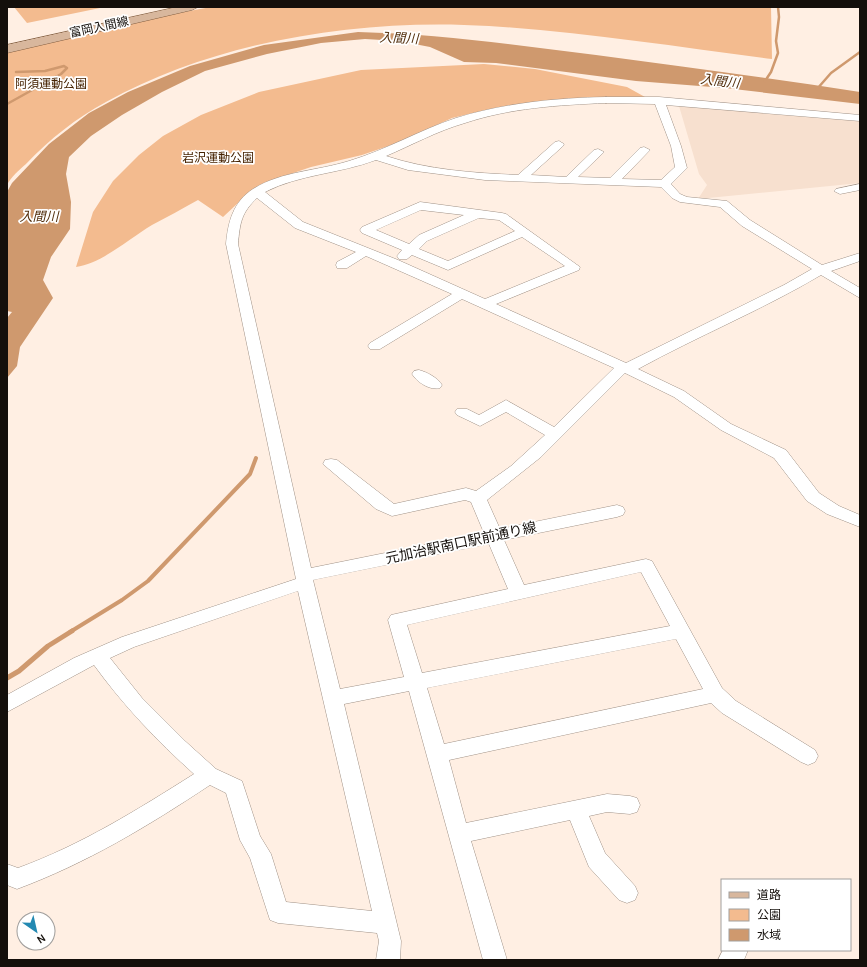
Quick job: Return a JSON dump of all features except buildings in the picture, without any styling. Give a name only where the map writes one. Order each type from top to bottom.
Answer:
[{"type":"main road","name":"富岡入間線","points":[[7,49],[192,7]]},
{"type":"street","points":[[388,960],[390,941],[305,579],[232,244],[232,231],[236,218],[246,203],[257,192],[277,181],[350,164],[376,156],[454,122],[503,109],[598,99],[660,100],[860,118]]},
{"type":"street","points":[[660,100],[676,146],[681,168],[664,184]]},
{"type":"street","points":[[521,178],[559,144]]},
{"type":"street","points":[[613,182],[644,150]]},
{"type":"street","points":[[569,180],[598,152]]},
{"type":"street","points":[[376,156],[408,167],[486,177],[664,184],[676,196],[684,200],[723,204],[746,223],[860,294]]},
{"type":"street","points":[[840,191],[860,187]]},
{"type":"street","points":[[257,192],[299,225],[394,263],[679,394],[698,409],[726,427],[780,454],[813,497],[833,510],[860,521]]},
{"type":"street","points":[[485,304],[574,267],[523,232],[502,218],[420,206],[366,230],[448,266],[523,232]]},
{"type":"street","points":[[394,263],[423,238],[477,214]]},
{"type":"street","points":[[342,265],[365,252]]},
{"type":"street","points":[[478,498],[501,484],[624,368],[789,288],[820,270],[860,257]]},
{"type":"street","points":[[375,346],[461,294]]},
{"type":"street","points":[[419,374],[435,385]]},
{"type":"street","points":[[462,412],[480,422],[506,405],[554,434]]},
{"type":"street","points":[[331,464],[382,506],[392,510],[466,494],[478,498],[518,592]]},
{"type":"street","name":"元加治駅南口駅前通り線","points":[[7,704],[97,655],[128,642],[305,579],[494,536],[617,511]]},
{"type":"street","points":[[495,960],[458,834],[437,754],[397,620],[518,592],[646,566],[715,694],[729,707],[808,756]]},
{"type":"street","points":[[334,698],[681,631]]},
{"type":"street","points":[[97,655],[118,685],[161,732],[209,775],[235,787],[251,840],[260,854],[278,912],[386,923]]},
{"type":"street","points":[[437,754],[715,694]]},
{"type":"street","points":[[7,874],[17,878],[53,866],[130,825],[209,775]]},
{"type":"street","points":[[458,834],[607,803],[630,804]]},
{"type":"street","points":[[576,809],[597,860],[627,893]]},
{"type":"street","points":[[730,960],[737,951]]},
{"type":"shaded area","points":[[679,106],[860,121],[860,183],[698,199],[707,185],[699,174]]},
{"type":"green space","points":[[14,7],[105,7],[27,23]]},
{"type":"green space","name":"阿須運動公園","points":[[211,7],[771,7],[772,59],[596,36],[489,26],[441,24],[391,26],[342,30],[292,38],[243,49],[195,63],[149,81],[106,102],[74,122],[44,146],[15,174],[7,185],[7,51],[157,17]]},
{"type":"green space","name":"岩沢運動公園","points":[[484,64],[535,69],[627,87],[645,97],[540,101],[494,108],[452,118],[400,142],[362,155],[311,167],[267,182],[253,189],[223,217],[198,200],[152,225],[105,256],[86,265],[76,267],[93,212],[113,181],[139,155],[163,136],[201,115],[259,92],[361,70]]},
{"type":"water","name":"入間川","points":[[358,32],[418,35],[507,44],[794,82],[860,92],[860,104],[725,88],[636,81],[496,63],[464,62],[430,47],[399,41],[365,39],[321,43],[267,54],[205,71],[162,92],[122,115],[91,136],[69,157],[66,174],[71,202],[70,229],[51,257],[43,280],[53,298],[20,347],[17,366],[7,378],[7,318],[12,312],[7,311],[7,192],[12,183],[49,144],[89,113],[128,92],[190,66],[264,45]]},
{"type":"waterway","points":[[765,81],[771,72],[778,53],[776,41],[779,17],[778,7]]},
{"type":"waterway","points":[[817,89],[831,73],[860,52]]},
{"type":"waterway","points":[[7,104],[61,74],[67,68],[64,66],[45,71],[16,72]]},
{"type":"waterway","points":[[70,632],[122,600],[148,581],[250,474],[256,458]]},
{"type":"waterway","points":[[7,678],[19,671],[48,646],[72,631]]}]
